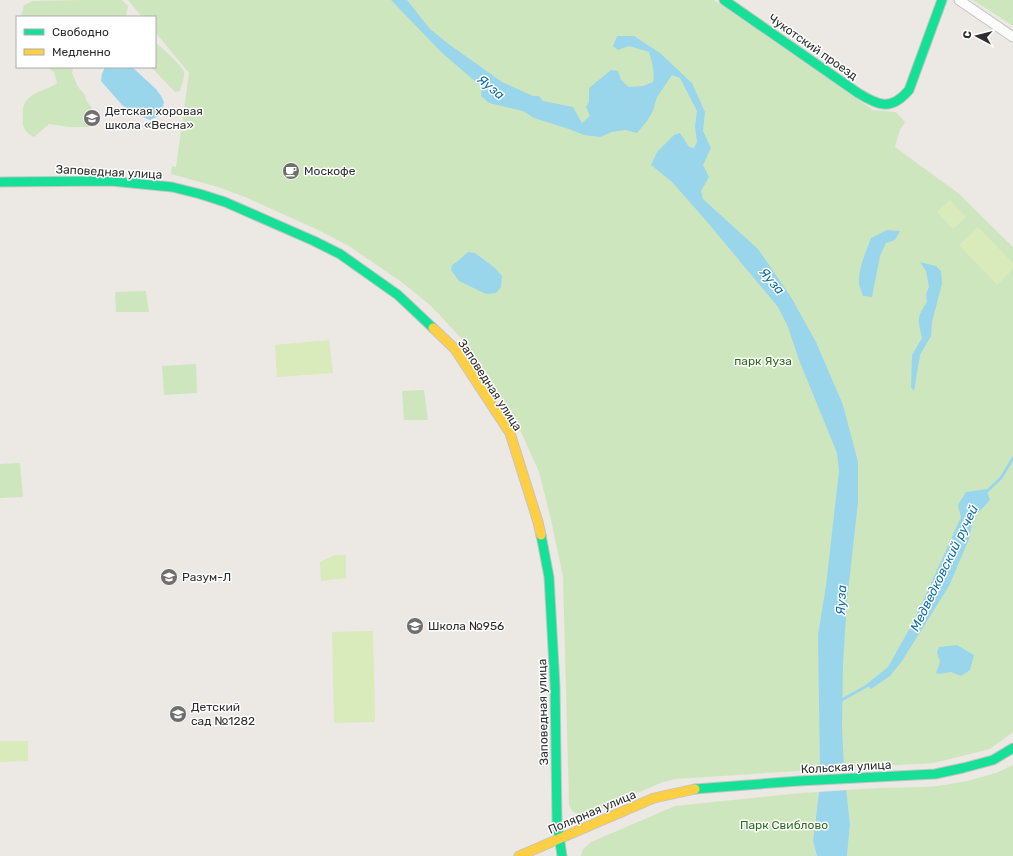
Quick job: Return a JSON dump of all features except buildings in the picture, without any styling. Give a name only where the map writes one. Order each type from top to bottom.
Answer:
[{"type":"street","name":"Чукотский проезд","points":[[724,0],[869,100],[877,104],[887,105],[904,98],[909,90],[942,0]]},
{"type":"street","points":[[959,0],[1013,37]]},
{"type":"street","name":"Заповедная улица","points":[[0,182],[64,180],[154,185],[172,187],[225,202],[295,232],[340,254],[398,295],[456,349],[510,433],[538,522],[549,577],[555,678],[557,821],[562,856]]},
{"type":"street","name":"Кольская улица","points":[[675,793],[696,789],[799,781],[935,774],[993,760],[1013,748]]},
{"type":"street","name":"Полярная улица","points":[[519,856],[654,798],[675,793]]},
{"type":"green space","points":[[122,0],[128,6],[126,16],[21,16],[24,5],[33,1]]},
{"type":"green space","name":"парк Яуза","points":[[128,0],[714,0],[873,110],[896,112],[905,122],[900,130],[895,147],[958,193],[1013,247],[1013,732],[990,749],[934,763],[676,779],[663,782],[590,813],[580,814],[574,812],[570,808],[569,804],[563,577],[539,472],[521,432],[491,380],[460,337],[431,306],[403,283],[349,246],[316,229],[245,197],[218,187],[171,174],[172,166],[176,167],[189,73],[156,33],[156,16],[141,16]]},
{"type":"green space","points":[[973,0],[1013,0],[1013,26]]},
{"type":"green space","points":[[156,43],[171,56],[184,72],[180,91],[175,92],[153,69],[150,68],[156,68]]},
{"type":"green space","points":[[48,68],[74,68],[72,73],[78,87],[85,95],[86,100],[92,108],[95,118],[90,127],[69,127],[49,124],[34,137],[25,130],[23,125],[24,105],[34,94],[57,83],[54,72]]},
{"type":"green space","points":[[950,200],[966,217],[953,229],[937,212]]},
{"type":"green space","points":[[978,227],[1013,263],[1013,269],[997,285],[959,245]]},
{"type":"green space","points":[[146,291],[149,312],[116,312],[115,292]]},
{"type":"green space","points":[[329,340],[333,373],[277,377],[275,345]]},
{"type":"green space","points":[[196,364],[197,393],[164,395],[162,366]]},
{"type":"green space","points":[[424,390],[428,420],[404,420],[402,391]]},
{"type":"green space","points":[[20,463],[23,497],[0,498],[0,464]]},
{"type":"green space","points":[[335,555],[346,555],[346,578],[321,581],[320,562]]},
{"type":"green space","points":[[373,631],[375,722],[334,723],[332,632]]},
{"type":"green space","points":[[0,741],[28,741],[28,761],[0,762]]},
{"type":"green space","points":[[1013,765],[1013,856],[847,856],[850,825],[846,790],[938,786],[967,781],[996,773]]},
{"type":"green space","name":"Парк Свиблово","points":[[819,792],[813,841],[817,856],[581,856],[583,849],[591,842],[675,806]]},
{"type":"water","name":"Яуза","points":[[391,0],[407,0],[430,29],[502,82],[533,96],[539,96],[543,101],[573,107],[582,123],[590,116],[586,107],[589,102],[589,88],[611,70],[618,71],[621,80],[629,87],[643,86],[653,82],[654,78],[652,63],[649,52],[629,46],[618,50],[613,46],[617,36],[634,36],[660,53],[692,83],[705,112],[703,131],[711,148],[703,165],[709,177],[701,191],[703,199],[758,249],[791,297],[816,342],[843,405],[858,462],[858,502],[847,601],[843,663],[842,727],[844,768],[850,825],[847,856],[817,856],[813,841],[819,792],[820,769],[818,635],[826,586],[839,470],[837,453],[799,360],[788,327],[778,307],[671,181],[651,165],[657,152],[674,135],[680,133],[689,147],[694,148],[697,142],[695,126],[697,111],[680,78],[672,75],[657,97],[653,111],[647,121],[637,133],[625,130],[612,132],[600,137],[584,135],[534,118],[523,111],[489,103],[481,96],[482,88],[441,52]]},
{"type":"water","points":[[105,68],[133,68],[156,89],[161,96],[164,102],[159,116],[150,120],[122,105],[101,81]]},
{"type":"water","points":[[887,230],[900,231],[895,240],[886,243],[880,256],[872,297],[863,296],[859,285],[859,277],[865,254],[871,238]]},
{"type":"water","points":[[468,252],[475,253],[495,268],[502,276],[501,287],[496,293],[486,294],[459,281],[451,270],[452,265]]},
{"type":"water","points":[[920,262],[936,266],[941,271],[942,284],[932,322],[931,336],[920,355],[914,391],[911,387],[912,355],[922,338],[919,319],[927,302],[926,294],[929,287],[926,271]]},
{"type":"water","points":[[986,489],[990,500],[974,516],[969,539],[949,586],[902,661],[890,676],[871,689],[867,684],[888,667],[923,601],[961,517],[958,505],[966,492]]},
{"type":"water","points":[[957,645],[974,655],[970,670],[961,676],[951,672],[936,673],[940,662],[937,652],[939,647]]},
{"type":"pier","points":[[846,768],[848,790],[817,792],[818,770]]},
{"type":"waterway","name":"Медведковский ручей","points":[[984,494],[1001,478],[1013,458]]},
{"type":"waterway","name":"Медведковский ручей","points":[[840,701],[872,683]]},
{"type":"traffic: fast","points":[[724,0],[858,93],[872,101],[885,104],[890,104],[903,97],[909,90],[942,0]]},
{"type":"traffic: fast","points":[[0,182],[111,181],[172,187],[225,202],[340,254],[398,295],[433,328]]},
{"type":"traffic: fast","points":[[541,535],[549,577],[555,685],[557,821],[562,856]]},
{"type":"traffic: fast","points":[[695,789],[799,781],[935,774],[993,760],[1013,748]]},
{"type":"traffic: slow","points":[[433,328],[455,349],[510,433],[541,535]]},
{"type":"traffic: slow","points":[[519,856],[654,798],[695,789]]},
{"type":"place","name":"Детская хоровая школа «Весна»","points":[[92,118]]},
{"type":"place","name":"Москофе","points":[[291,171]]},
{"type":"place","name":"Разум-Л","points":[[169,577]]},
{"type":"place","name":"Школа №956","points":[[415,626]]},
{"type":"place","name":"Детский сад №1282","points":[[178,714]]}]
